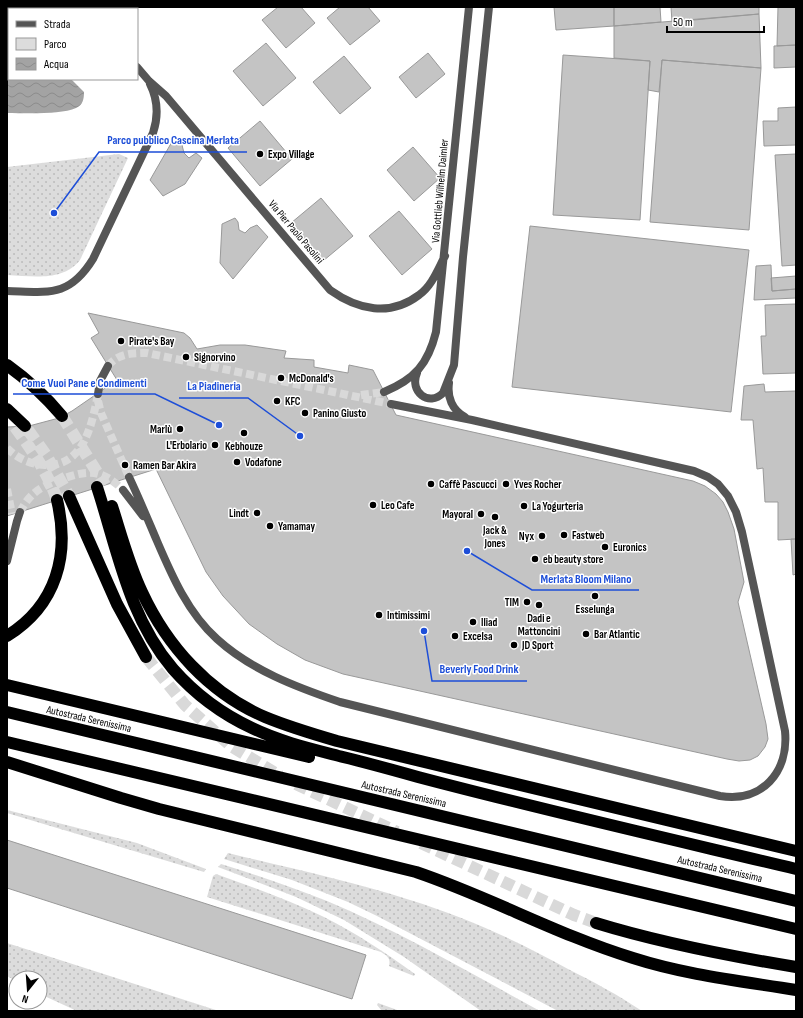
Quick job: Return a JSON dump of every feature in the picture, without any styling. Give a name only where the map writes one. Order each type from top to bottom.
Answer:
[{"type":"highway","points":[[7,365],[34,385],[62,416]]},
{"type":"highway","points":[[7,409],[20,426],[7,418]]},
{"type":"highway","points":[[498,798],[276,739],[234,719],[200,696],[160,652],[141,620],[124,579],[107,516],[101,486],[142,592],[152,612],[177,649],[192,667],[212,685],[236,701],[264,716],[300,731],[337,741],[796,851]]},
{"type":"highway","points":[[69,496],[117,604],[146,657]]},
{"type":"highway","points":[[7,636],[35,613],[51,589],[57,576],[63,544],[57,500]]},
{"type":"highway","points":[[7,684],[354,767],[498,798],[796,869]]},
{"type":"highway","name":"Autostrada Serenissima","points":[[7,712],[796,901]]},
{"type":"highway","points":[[7,742],[796,929]]},
{"type":"highway","points":[[7,762],[159,809],[416,872],[449,883],[593,944],[633,958],[706,976],[796,990]]},
{"type":"highway","points":[[596,923],[659,941],[796,967]]},
{"type":"highway","points":[[744,981],[796,983]]},
{"type":"street","name":"Via Gottlieb Wilhelm Daimler","points":[[417,373],[428,356],[436,332],[445,256],[469,7]]},
{"type":"street","points":[[417,373],[414,385],[420,394],[430,398],[440,396],[443,393],[454,365],[463,257],[489,7]]},
{"type":"street","name":"Via Pier Paolo Pasolini","points":[[7,291],[41,292],[57,290],[72,284],[85,273],[153,133],[157,120],[155,95],[148,81],[138,68]]},
{"type":"street","name":"Via Pier Paolo Pasolini","points":[[148,81],[166,96],[330,290],[342,299],[356,306],[371,309],[403,305],[420,295],[430,283],[445,256]]},
{"type":"street","points":[[98,394],[100,381],[108,366]]},
{"type":"street","points":[[384,392],[398,386],[417,373]]},
{"type":"street","points":[[450,374],[448,388],[451,402],[457,412],[472,420]]},
{"type":"street","points":[[129,477],[173,575],[185,599],[200,621],[234,654],[255,667],[286,682],[340,702],[720,796],[740,797],[754,794],[773,778],[780,767],[784,756],[786,744],[785,732],[742,532],[728,496],[718,484],[708,477],[694,472],[472,420],[390,404]]},
{"type":"street","points":[[123,490],[151,526]]},
{"type":"street","points":[[7,561],[16,521],[16,513]]},
{"type":"green space","points":[[119,154],[128,158],[80,260],[65,272],[56,275],[7,275],[7,167]]},
{"type":"green space","points":[[7,810],[137,843],[206,869],[204,872],[7,813]]},
{"type":"green space","points":[[228,853],[365,887],[451,914],[491,930],[530,949],[606,989],[642,1011],[558,1011],[348,902],[292,880],[224,859]]},
{"type":"green space","points":[[221,864],[301,891],[355,913],[435,953],[540,1011],[481,1011],[404,957],[344,920],[296,897],[218,867]]},
{"type":"green space","points":[[216,874],[284,899],[324,917],[382,951],[415,974],[414,976],[389,966],[389,959],[381,952],[207,897],[213,876]]},
{"type":"green space","points":[[7,943],[219,1011],[77,1011],[48,998],[48,970],[8,970],[7,976]]},
{"type":"green space","points":[[378,1003],[400,1011],[382,1011],[377,1005]]},
{"type":"water","points":[[7,7],[22,7],[8,8],[8,80],[72,80],[84,92],[84,97],[83,102],[78,107],[61,112],[7,113]]},
{"type":"building","points":[[278,7],[301,7],[315,23],[286,48],[262,20]]},
{"type":"building","points":[[340,7],[368,7],[380,21],[350,45],[327,18]]},
{"type":"building","points":[[554,7],[614,7],[614,26],[556,30]]},
{"type":"building","points":[[614,7],[660,7],[661,22],[614,26]]},
{"type":"building","points":[[671,7],[759,7],[759,14],[672,22]]},
{"type":"building","points":[[778,7],[796,7],[796,45],[777,46]]},
{"type":"building","points":[[759,14],[761,68],[662,60],[659,92],[648,90],[650,61],[614,58],[614,26]]},
{"type":"building","points":[[266,43],[296,78],[263,106],[233,71]]},
{"type":"building","points":[[796,45],[796,67],[774,68],[774,46]]},
{"type":"building","points":[[428,53],[445,74],[416,98],[399,77]]},
{"type":"building","points":[[563,55],[650,61],[640,220],[553,215]]},
{"type":"building","points":[[344,56],[371,88],[340,114],[313,82]]},
{"type":"building","points":[[662,60],[761,68],[749,230],[650,222]]},
{"type":"building","points":[[796,107],[796,145],[764,146],[763,121],[778,121],[778,108]]},
{"type":"building","name":"Expo Village","points":[[260,121],[292,159],[260,186],[228,148]]},
{"type":"building","points":[[173,140],[182,145],[184,153],[189,158],[196,153],[202,158],[185,184],[163,196],[150,180]]},
{"type":"building","points":[[413,147],[440,178],[414,201],[387,170]]},
{"type":"building","points":[[796,154],[796,265],[782,266],[775,155]]},
{"type":"building","points":[[321,198],[353,236],[323,261],[291,223]]},
{"type":"building","points":[[399,211],[432,249],[402,275],[369,236]]},
{"type":"building","points":[[235,218],[238,222],[239,230],[245,233],[250,228],[257,225],[268,237],[233,279],[220,263],[222,224]]},
{"type":"building","points":[[530,226],[749,250],[731,412],[512,387]]},
{"type":"building","points":[[771,265],[772,291],[796,289],[796,298],[754,300],[756,266]]},
{"type":"building","points":[[796,276],[796,289],[772,291],[771,278]]},
{"type":"building","points":[[796,304],[796,373],[763,374],[761,336],[766,336],[765,305]]},
{"type":"building","points":[[88,313],[184,333],[190,338],[197,349],[220,345],[245,345],[286,351],[284,358],[314,360],[314,367],[348,373],[349,365],[373,370],[396,415],[693,481],[705,486],[716,494],[723,502],[734,529],[744,582],[738,602],[766,724],[768,739],[765,747],[758,756],[750,760],[739,761],[727,759],[343,674],[305,660],[277,644],[249,624],[223,596],[206,572],[156,469],[7,516],[7,427],[29,426],[59,418],[72,411],[117,380],[91,338],[99,333]]},
{"type":"building","points":[[764,384],[765,392],[796,391],[796,539],[778,540],[778,502],[765,502],[763,468],[757,469],[753,420],[741,420],[744,386]]},
{"type":"building","points":[[791,539],[796,539],[796,574],[793,575]]},
{"type":"building","points":[[7,840],[366,955],[352,999],[7,888]]},
{"type":"tunnel","points":[[108,366],[116,358],[121,356],[147,353],[391,404]]},
{"type":"tunnel","points":[[361,395],[384,392]]},
{"type":"tunnel","points":[[7,448],[20,458],[29,462],[45,465],[58,464],[69,459],[84,442],[93,418],[98,394]]},
{"type":"tunnel","points":[[98,401],[101,413],[129,477]]},
{"type":"tunnel","points":[[62,416],[105,485]]},
{"type":"tunnel","points":[[15,427],[44,471],[57,500]]},
{"type":"tunnel","points":[[28,430],[46,455],[69,496]]},
{"type":"tunnel","points":[[20,512],[32,495],[41,488],[78,474],[93,473],[100,475],[108,478],[123,490]]},
{"type":"tunnel","points":[[7,489],[12,514]]},
{"type":"tunnel","points":[[146,657],[185,705],[231,746],[280,776]]},
{"type":"tunnel","points":[[296,784],[397,832]]},
{"type":"tunnel","points":[[421,843],[574,915],[596,923]]},
{"type":"place","name":"Expo Village","points":[[260,154]]},
{"type":"place","name":"Parco pubblico Cascina Merlata","points":[[54,213]]},
{"type":"place","name":"Pirate's Bay","points":[[121,341]]},
{"type":"place","name":"Signorvino","points":[[186,357]]},
{"type":"place","name":"McDonald's","points":[[281,378]]},
{"type":"place","name":"KFC","points":[[277,401]]},
{"type":"place","name":"Panino Giusto","points":[[305,413]]},
{"type":"place","name":"Come Vuoi Pane e Condimenti","points":[[219,425]]},
{"type":"place","name":"Marlù","points":[[180,429]]},
{"type":"place","name":"Kebhouze","points":[[244,433]]},
{"type":"place","name":"La Piadineria","points":[[300,436]]},
{"type":"place","name":"L'Erbolario","points":[[215,445]]},
{"type":"place","name":"Vodafone","points":[[237,462]]},
{"type":"place","name":"Ramen Bar Akira","points":[[125,465]]},
{"type":"place","name":"Caffè Pascucci","points":[[431,484]]},
{"type":"place","name":"Yves Rocher","points":[[506,484]]},
{"type":"place","name":"Leo Cafe","points":[[373,505]]},
{"type":"place","name":"La Yogurteria","points":[[524,506]]},
{"type":"place","name":"Lindt","points":[[257,513]]},
{"type":"place","name":"Mayoral","points":[[481,514]]},
{"type":"place","name":"Jack & Jones","points":[[495,517]]},
{"type":"place","name":"Yamamay","points":[[270,526]]},
{"type":"place","name":"Fastweb","points":[[564,535]]},
{"type":"place","name":"Nyx","points":[[542,536]]},
{"type":"place","name":"Euronics","points":[[605,547]]},
{"type":"place","name":"Merlata Bloom Milano","points":[[467,551]]},
{"type":"place","name":"eb beauty store","points":[[535,559]]},
{"type":"place","name":"Esselunga","points":[[595,596]]},
{"type":"place","name":"TIM","points":[[527,602]]},
{"type":"place","name":"Dadi e Mattoncini","points":[[539,605]]},
{"type":"place","name":"Intimissimi","points":[[379,615]]},
{"type":"place","name":"Iliad","points":[[473,622]]},
{"type":"place","name":"Beverly Food Drink","points":[[424,631]]},
{"type":"place","name":"Bar Atlantic","points":[[586,634]]},
{"type":"place","name":"Excelsa","points":[[455,636]]},
{"type":"place","name":"JD Sport","points":[[514,645]]}]
